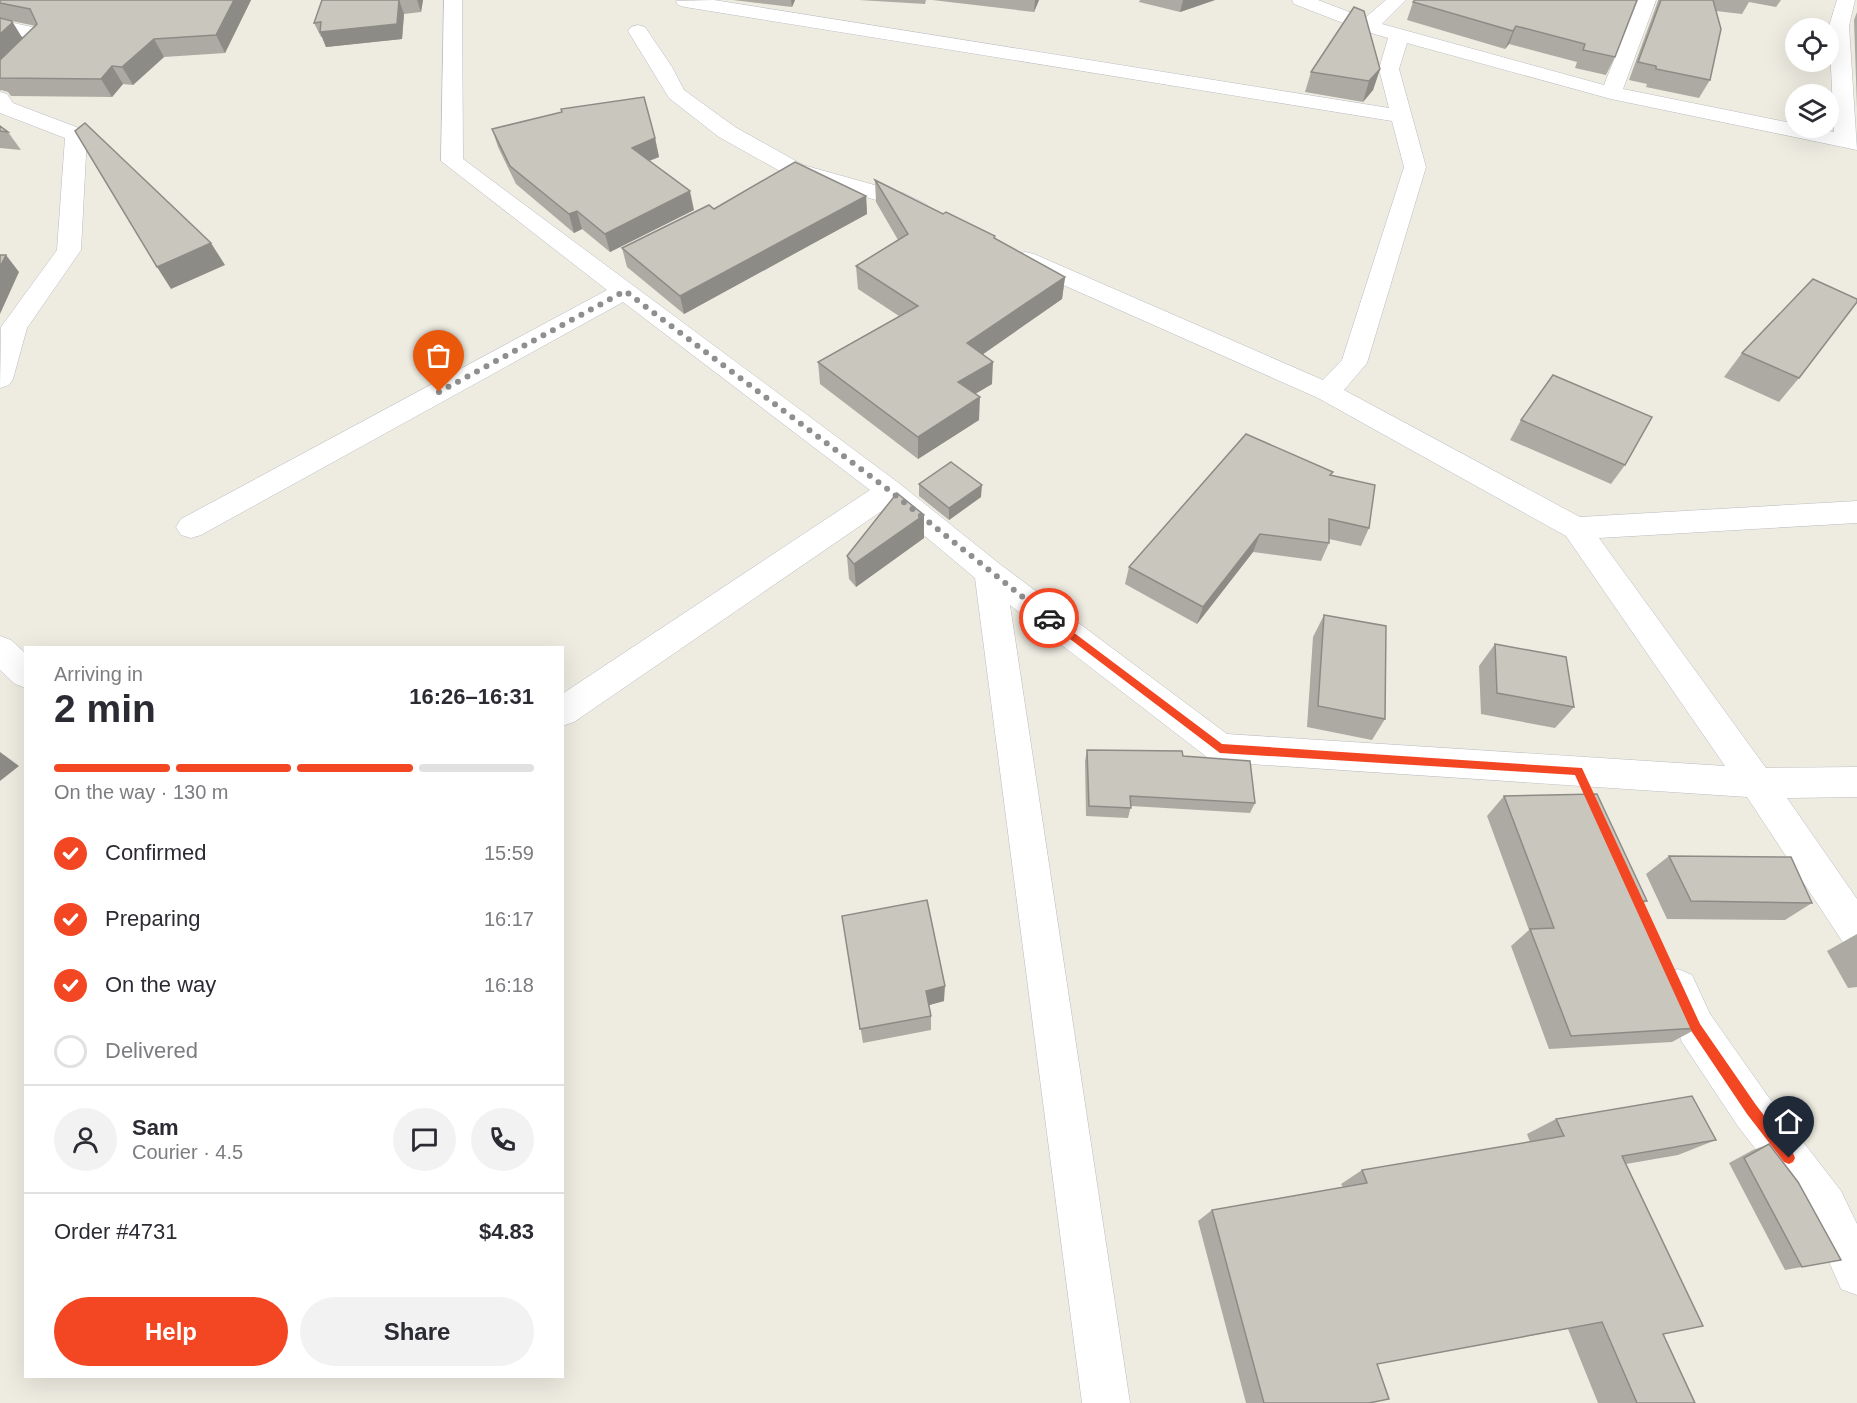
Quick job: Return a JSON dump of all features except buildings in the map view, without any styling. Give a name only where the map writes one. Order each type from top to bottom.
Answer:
[{"type":"street","points":[[453,0],[452,161],[607,265],[625,291],[890,491],[990,573],[1220,748],[1585,787],[1857,782]]},
{"type":"street","points":[[1301,0],[1368,26],[1611,93],[1851,141],[1839,26],[1846,0]]},
{"type":"street","points":[[1368,26],[1397,0]]},
{"type":"street","points":[[1611,93],[1647,0]]},
{"type":"street","points":[[686,1],[1402,116]]},
{"type":"street","points":[[0,26],[34,33],[36,43],[0,76]]},
{"type":"street","points":[[638,31],[676,94],[785,175],[896,198],[938,218]]},
{"type":"street","points":[[1327,392],[1354,363],[1415,167],[1389,69],[1399,35]]},
{"type":"street","points":[[0,98],[4,107],[76,135],[69,250],[14,327],[0,379]]},
{"type":"street","points":[[1001,248],[1327,392],[1576,528],[1757,783],[1857,931]]},
{"type":"street","points":[[191,527],[625,291]]},
{"type":"street","points":[[564,711],[890,491]]},
{"type":"street","points":[[1576,528],[1857,512]]},
{"type":"street","points":[[990,573],[1106,1403]]},
{"type":"street","points":[[0,649],[24,673]]},
{"type":"street","points":[[1662,953],[1696,1028],[1752,1110],[1826,1206],[1857,1273]]},
{"type":"way so far","points":[[439,392],[625,291],[890,491],[1049,618]]},
{"type":"route","points":[[1049,618],[1220,748],[1578,771],[1696,1028],[1752,1110],[1789,1158]]}]
